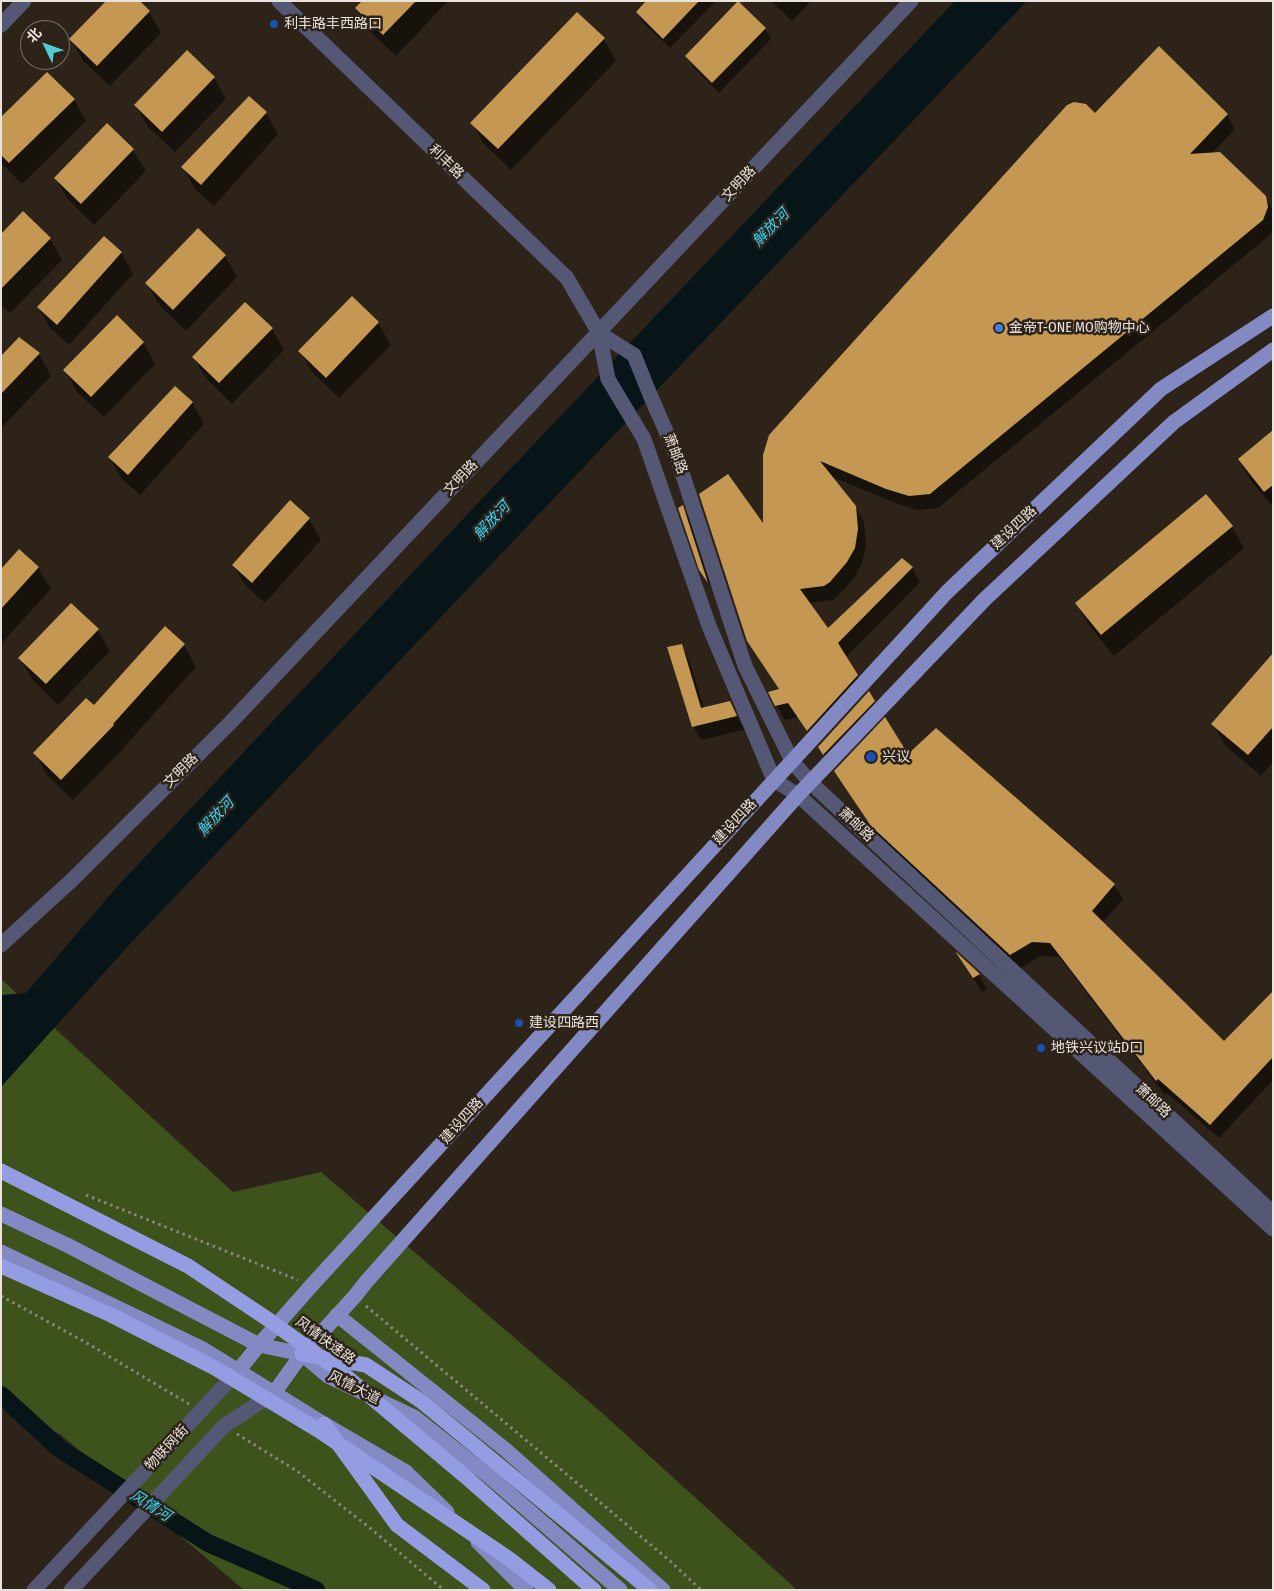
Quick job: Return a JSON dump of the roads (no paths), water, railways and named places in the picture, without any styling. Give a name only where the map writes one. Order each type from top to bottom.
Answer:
[{"type":"highway","name":"风情快速路","points":[[1,1171],[188,1266],[269,1320],[341,1372],[466,1477],[594,1590]]},
{"type":"highway","points":[[1,1266],[111,1315],[214,1368],[318,1430],[508,1558],[549,1590]]},
{"type":"highway","points":[[302,1354],[366,1365],[421,1402],[650,1590]]},
{"type":"highway","points":[[324,1424],[397,1525],[483,1590]]},
{"type":"main road","name":"建设四路","points":[[238,1371],[259,1345],[531,1044],[947,592],[1161,389],[1273,316]]},
{"type":"main road","name":"建设四路","points":[[274,1392],[302,1354],[810,782],[999,585],[1174,422],[1273,350]]},
{"type":"main road","name":"风情大道","points":[[1,1214],[259,1345],[302,1354],[328,1376],[414,1417],[490,1477],[620,1590]]},
{"type":"main road","points":[[1,1252],[203,1349],[406,1472],[526,1590]]},
{"type":"main road","points":[[337,1315],[506,1450],[663,1590]]},
{"type":"street","points":[[1,25],[24,1]]},
{"type":"street","name":"利丰路","points":[[279,1],[567,278],[599,333]]},
{"type":"street","name":"文明路","points":[[1,945],[7,933],[230,723],[911,1]]},
{"type":"street","points":[[599,333],[608,379],[644,439],[710,626],[774,780]]},
{"type":"street","name":"萧邮路","points":[[599,333],[634,354],[676,454],[745,666],[792,760],[810,782],[1273,1213]]},
{"type":"street","name":"萧邮路","points":[[774,780],[798,795],[1273,1229]]},
{"type":"street","name":"物联网街","points":[[34,1590],[238,1371]]},
{"type":"street","name":"物联网街","points":[[71,1590],[224,1426],[274,1392]]},
{"type":"water","name":"解放河","points":[[955,1],[1027,1],[129,945],[1,1087],[1,995],[26,993],[115,889],[496,484]]},
{"type":"waterway","name":"风情河","points":[[1,1395],[60,1449],[208,1543],[316,1590]]},
{"type":"place","name":"利丰路丰西路口","points":[[274,24]]},
{"type":"place","name":"金帝T-ONE MO购物中心","points":[[999,328]]},
{"type":"place","name":"兴议","points":[[871,757]]},
{"type":"place","name":"建设四路西","points":[[519,1023]]},
{"type":"place","name":"地铁兴议站D口","points":[[1041,1048]]}]
